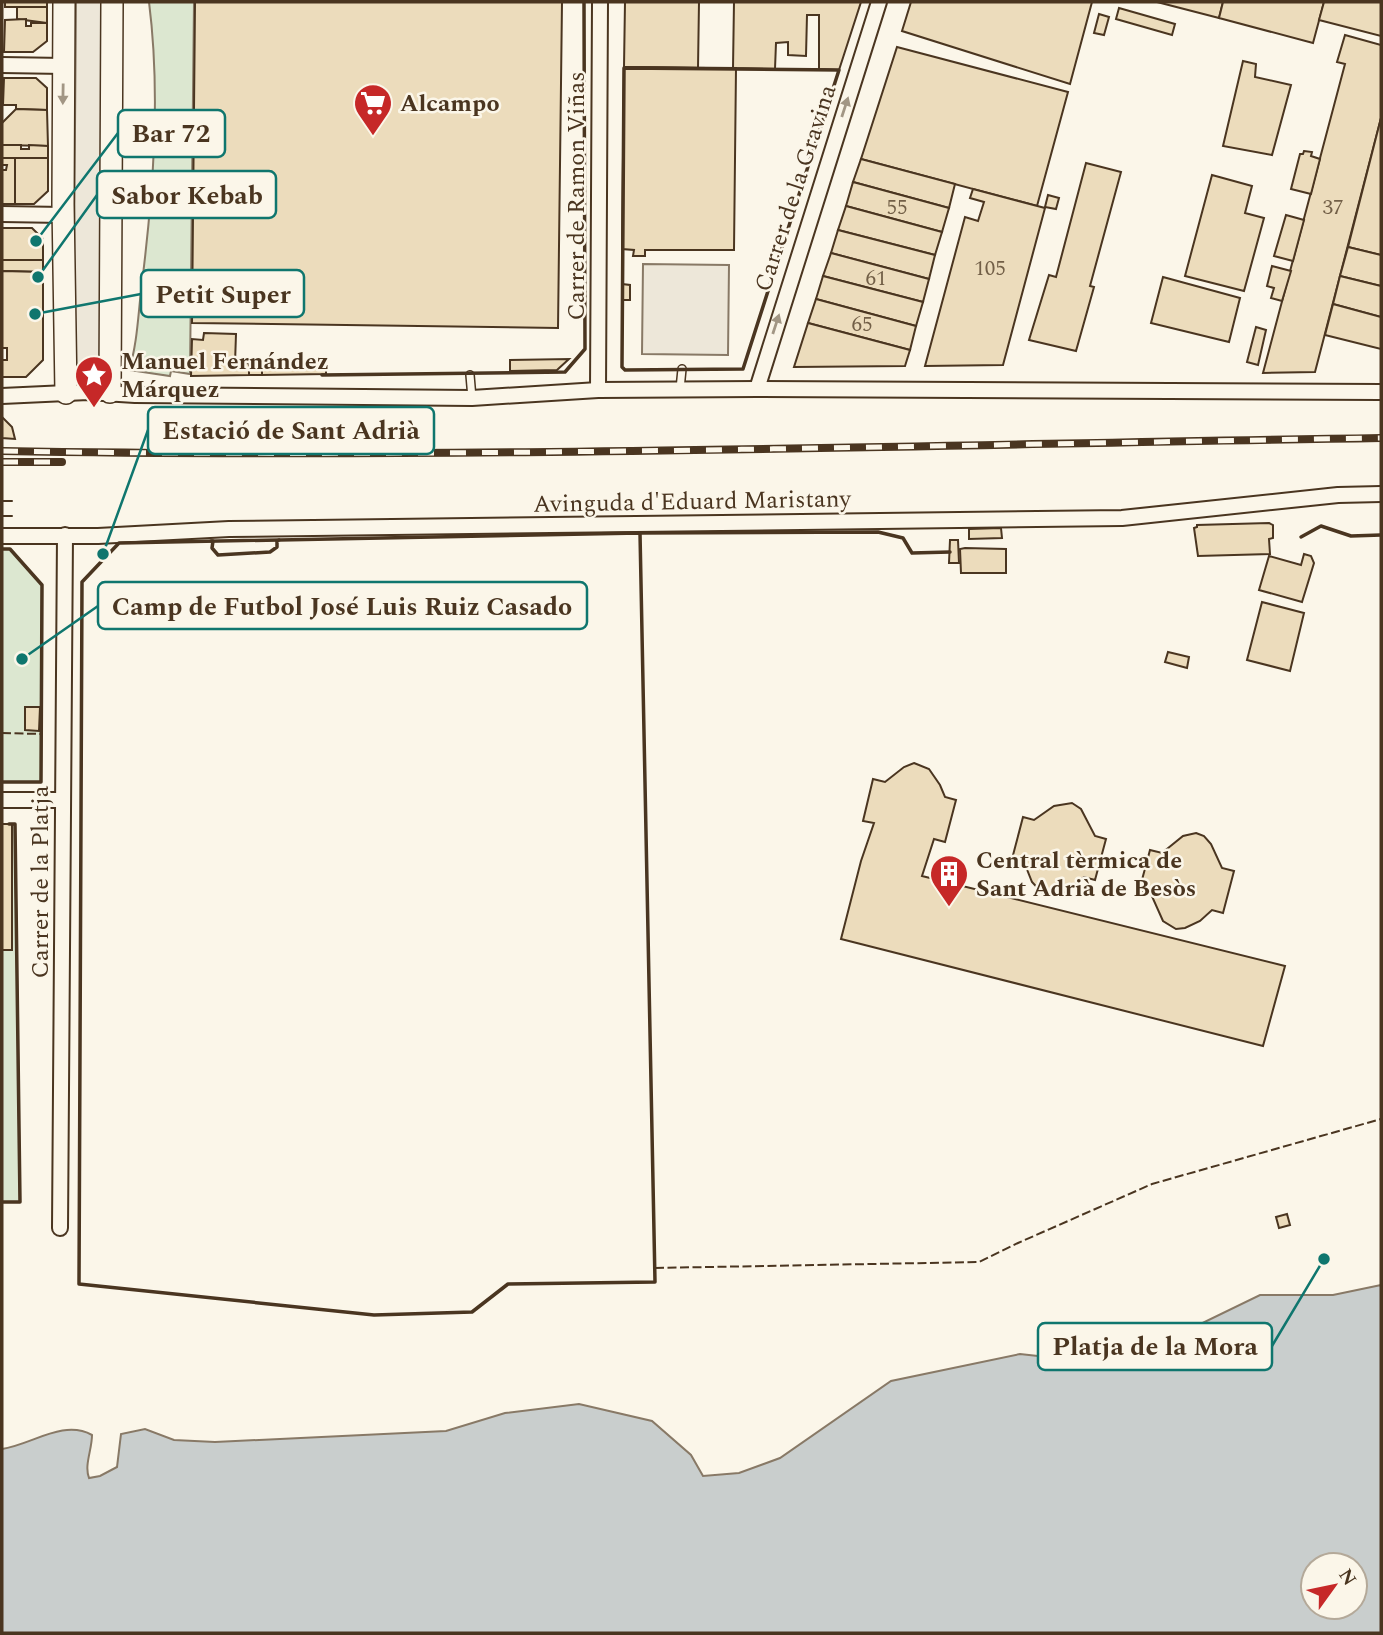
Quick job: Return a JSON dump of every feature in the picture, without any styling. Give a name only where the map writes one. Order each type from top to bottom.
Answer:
[{"type":"street","points":[[64,2],[66,393]]},
{"type":"street","points":[[110,392],[111,2]]},
{"type":"street","name":"Carrer de Ramon Viñas","points":[[598,390],[600,2]]},
{"type":"street","name":"Carrer de la Gravina","points":[[757,389],[879,2]]},
{"type":"street","points":[[2,65],[64,66]]},
{"type":"street","points":[[2,214],[63,215]]},
{"type":"street","points":[[2,396],[110,392],[135,395],[472,398],[598,390],[680,389],[1381,393]]},
{"type":"street","name":"Avinguda d'Eduard Maristany","points":[[2,536],[229,528],[1122,518],[1338,495],[1381,494]]},
{"type":"street","name":"Carrer de la Platja","points":[[60,1228],[65,535]]},
{"type":"street","points":[[2,800],[63,800]]},
{"type":"lane","points":[[680,389],[682,369]]},
{"type":"lane","points":[[470,375],[472,398]]},
{"type":"green space","points":[[149,2],[194,2],[190,374],[171,371],[170,376],[129,370],[137,331],[154,146],[153,38]]},
{"type":"green space","points":[[2,549],[10,549],[42,585],[41,782],[2,782]]},
{"type":"green space","points":[[2,824],[15,824],[20,1202],[2,1202]]},
{"type":"shaded area","points":[[76,2],[104,2],[99,383],[75,383],[73,377]]},
{"type":"shaded area","points":[[643,264],[729,265],[728,355],[642,354]]},
{"type":"shaded area","points":[[1381,1285],[1381,1633],[2,1633],[2,1449],[58,1431],[81,1431],[92,1435],[87,1468],[89,1478],[100,1476],[117,1467],[121,1434],[145,1429],[174,1440],[215,1442],[446,1431],[505,1413],[579,1404],[652,1421],[691,1455],[703,1476],[739,1473],[780,1458],[891,1381],[1020,1354],[1083,1361],[1105,1353],[1147,1350],[1260,1295],[1333,1295]]},
{"type":"building","points":[[5,2],[47,2],[47,7],[5,7]]},
{"type":"building","points":[[195,2],[562,2],[558,328],[192,323]]},
{"type":"building","points":[[625,2],[699,2],[698,68],[624,67]]},
{"type":"building","points":[[734,2],[861,2],[839,70],[819,69],[819,15],[807,15],[806,56],[788,55],[788,42],[776,43],[775,69],[733,68]]},
{"type":"building","points":[[911,2],[1092,2],[1070,84],[902,31]]},
{"type":"building","points":[[1157,2],[1223,2],[1219,18]]},
{"type":"building","points":[[1223,2],[1324,2],[1313,43],[1219,18]]},
{"type":"building","points":[[1324,2],[1381,2],[1381,36],[1319,20]]},
{"type":"building","points":[[17,7],[47,7],[47,23],[17,19]]},
{"type":"building","points":[[1119,8],[1175,24],[1172,35],[1116,19]]},
{"type":"building","points":[[1099,14],[1109,17],[1104,35],[1094,33]]},
{"type":"building","points":[[26,19],[26,26],[31,26],[31,23],[47,23],[47,41],[33,52],[4,52],[5,20]]},
{"type":"building","points":[[1345,35],[1381,45],[1381,118],[1315,372],[1263,373],[1345,64],[1337,62]]},
{"type":"building","points":[[897,47],[1068,92],[1037,206],[861,159]]},
{"type":"building","points":[[1243,61],[1256,64],[1255,77],[1291,85],[1272,155],[1223,146]]},
{"type":"building","points":[[624,67],[736,68],[734,250],[645,250],[645,256],[633,256],[634,250],[622,249]]},
{"type":"building","points":[[4,78],[36,78],[47,88],[47,110],[16,109],[16,105],[3,105]]},
{"type":"building","points":[[16,109],[47,110],[48,146],[2,145],[2,123]]},
{"type":"building","points":[[1381,118],[1381,255],[1348,247]]},
{"type":"building","points":[[2,145],[21,145],[21,149],[29,149],[29,145],[48,146],[48,158],[2,158]]},
{"type":"building","points":[[1304,151],[1312,152],[1311,156],[1320,159],[1311,194],[1291,189],[1300,154]]},
{"type":"building","points":[[2,158],[15,158],[15,204],[2,204],[2,170],[6,170],[7,165],[2,165]]},
{"type":"building","points":[[15,158],[48,158],[48,191],[34,204],[15,204]]},
{"type":"building","points":[[861,159],[955,184],[949,208],[853,182]]},
{"type":"building","points":[[1086,163],[1121,172],[1090,286],[1094,287],[1076,351],[1029,340],[1049,275],[1056,277]]},
{"type":"building","points":[[1212,175],[1252,186],[1245,213],[1264,218],[1244,291],[1185,276]]},
{"type":"building","points":[[853,182],[949,208],[942,232],[846,206]]},
{"type":"building","points":[[973,189],[1045,208],[1003,365],[925,366],[965,217],[978,221],[984,202],[970,198]]},
{"type":"building","points":[[1048,195],[1059,198],[1056,209],[1045,207]]},
{"type":"building","points":[[846,206],[942,232],[935,255],[838,230]]},
{"type":"building","points":[[1286,215],[1304,220],[1293,261],[1274,256]]},
{"type":"building","points":[[2,228],[32,228],[43,239],[43,260],[2,260]]},
{"type":"building","points":[[838,230],[935,255],[929,279],[831,253]]},
{"type":"building","points":[[1348,247],[1381,255],[1381,286],[1340,276]]},
{"type":"building","points":[[831,253],[929,279],[923,302],[823,276]]},
{"type":"building","points":[[2,260],[43,260],[43,272],[2,271]]},
{"type":"building","points":[[1272,266],[1291,271],[1282,301],[1271,298],[1274,288],[1267,286]]},
{"type":"building","points":[[2,271],[43,272],[43,360],[26,377],[2,377],[2,360],[7,360],[7,348],[2,348]]},
{"type":"building","points":[[823,276],[923,302],[916,326],[816,299]]},
{"type":"building","points":[[1340,276],[1381,286],[1381,317],[1333,304]]},
{"type":"building","points":[[1163,277],[1240,298],[1229,342],[1151,323]]},
{"type":"building","points":[[622,284],[630,285],[630,300],[622,300]]},
{"type":"building","points":[[816,299],[916,326],[910,350],[808,323]]},
{"type":"building","points":[[1333,304],[1381,317],[1381,349],[1325,335]]},
{"type":"building","points":[[808,323],[910,350],[905,366],[794,367]]},
{"type":"building","points":[[1256,327],[1266,330],[1258,365],[1247,362]]},
{"type":"building","points":[[204,333],[236,334],[235,364],[249,363],[249,375],[191,376],[192,339],[203,340]]},
{"type":"building","points":[[569,359],[557,370],[510,371],[510,360]]},
{"type":"building","points":[[262,360],[274,360],[274,363],[326,362],[326,374],[262,375]]},
{"type":"building","points":[[249,363],[262,363],[262,375],[249,375]]},
{"type":"building","points":[[2,417],[12,427],[15,439],[2,438]]},
{"type":"building","points":[[1197,525],[1273,525],[1273,538],[1269,539],[1270,554],[1198,556],[1194,528]]},
{"type":"building","points":[[1001,528],[1002,538],[969,539],[969,529]]},
{"type":"building","points":[[950,540],[958,540],[959,563],[949,563]]},
{"type":"building","points":[[960,549],[1006,549],[1006,573],[961,573]]},
{"type":"building","points":[[1304,554],[1311,556],[1314,563],[1302,602],[1259,590],[1269,556],[1301,565]]},
{"type":"building","points":[[1262,602],[1304,613],[1290,671],[1247,660]]},
{"type":"building","points":[[1168,652],[1189,657],[1187,668],[1165,662]]},
{"type":"building","points":[[25,707],[40,707],[39,731],[25,730]]},
{"type":"building","name":"Central tèrmica de Sant Adrià de Besòs","points":[[914,763],[929,769],[945,797],[956,800],[945,842],[934,839],[922,876],[1285,966],[1263,1046],[841,939],[861,861],[874,823],[863,821],[873,779],[885,782],[904,767]]},
{"type":"building","name":"Central tèrmica de Sant Adrià de Besòs","points":[[1072,803],[1081,809],[1095,836],[1106,839],[1095,880],[1084,877],[1066,892],[1045,896],[1032,882],[1024,862],[1012,859],[1023,817],[1034,820],[1054,806]]},
{"type":"building","points":[[2,824],[12,824],[12,950],[2,950]]},
{"type":"building","name":"Central tèrmica de Sant Adrià de Besòs","points":[[1196,833],[1204,836],[1211,844],[1222,868],[1234,871],[1223,913],[1212,910],[1200,921],[1176,929],[1163,921],[1151,894],[1139,891],[1150,850],[1162,853],[1183,836]]},
{"type":"building","points":[[1287,1214],[1290,1225],[1279,1228],[1276,1217]]},
{"type":"tram line","points":[[2,501],[12,501]]},
{"type":"tram line","points":[[2,516],[12,516]]},
{"type":"railway","points":[[2,451],[519,452],[1381,438]]},
{"type":"railway","points":[[2,462],[62,462]]},
{"type":"fence","points":[[2,733],[41,734]]},
{"type":"fence","points":[[655,1268],[979,1262],[1152,1184],[1381,1119]]},
{"type":"wall","points":[[322,375],[565,372],[585,349],[584,2]]},
{"type":"wall","points":[[624,68],[839,70],[743,369],[625,370],[622,367],[624,68]]},
{"type":"wall","points":[[127,360],[150,363]]},
{"type":"wall","points":[[1301,537],[1321,526],[1351,536],[1381,535]]},
{"type":"wall","points":[[640,533],[878,532],[903,538],[912,553],[950,552]]},
{"type":"wall","points":[[640,533],[655,1282],[508,1284],[472,1312],[374,1315],[79,1284],[82,582],[119,543],[640,533]]},
{"type":"wall","points":[[211,541],[212,548],[218,555],[270,552],[277,547],[279,540]]},
{"type":"wall","points":[[2,549],[10,549],[42,585],[41,782],[2,782]]},
{"type":"wall","points":[[2,1202],[20,1202],[15,824],[9,824]]},
{"type":"place","name":"Alcampo","points":[[373,137]]},
{"type":"place","name":"Bar 72","points":[[36,241]]},
{"type":"place","name":"Sabor Kebab","points":[[38,277]]},
{"type":"place","name":"Petit Super","points":[[35,314]]},
{"type":"place","name":"Manuel Fernández Márquez","points":[[94,409]]},
{"type":"place","name":"Estació de Sant Adrià","points":[[103,554]]},
{"type":"place","name":"Camp de Futbol José Luis Ruiz Casado","points":[[22,659]]},
{"type":"place","name":"Central tèrmica de Sant Adrià de Besòs","points":[[949,908]]},
{"type":"place","name":"Platja de la Mora","points":[[1324,1259]]}]
